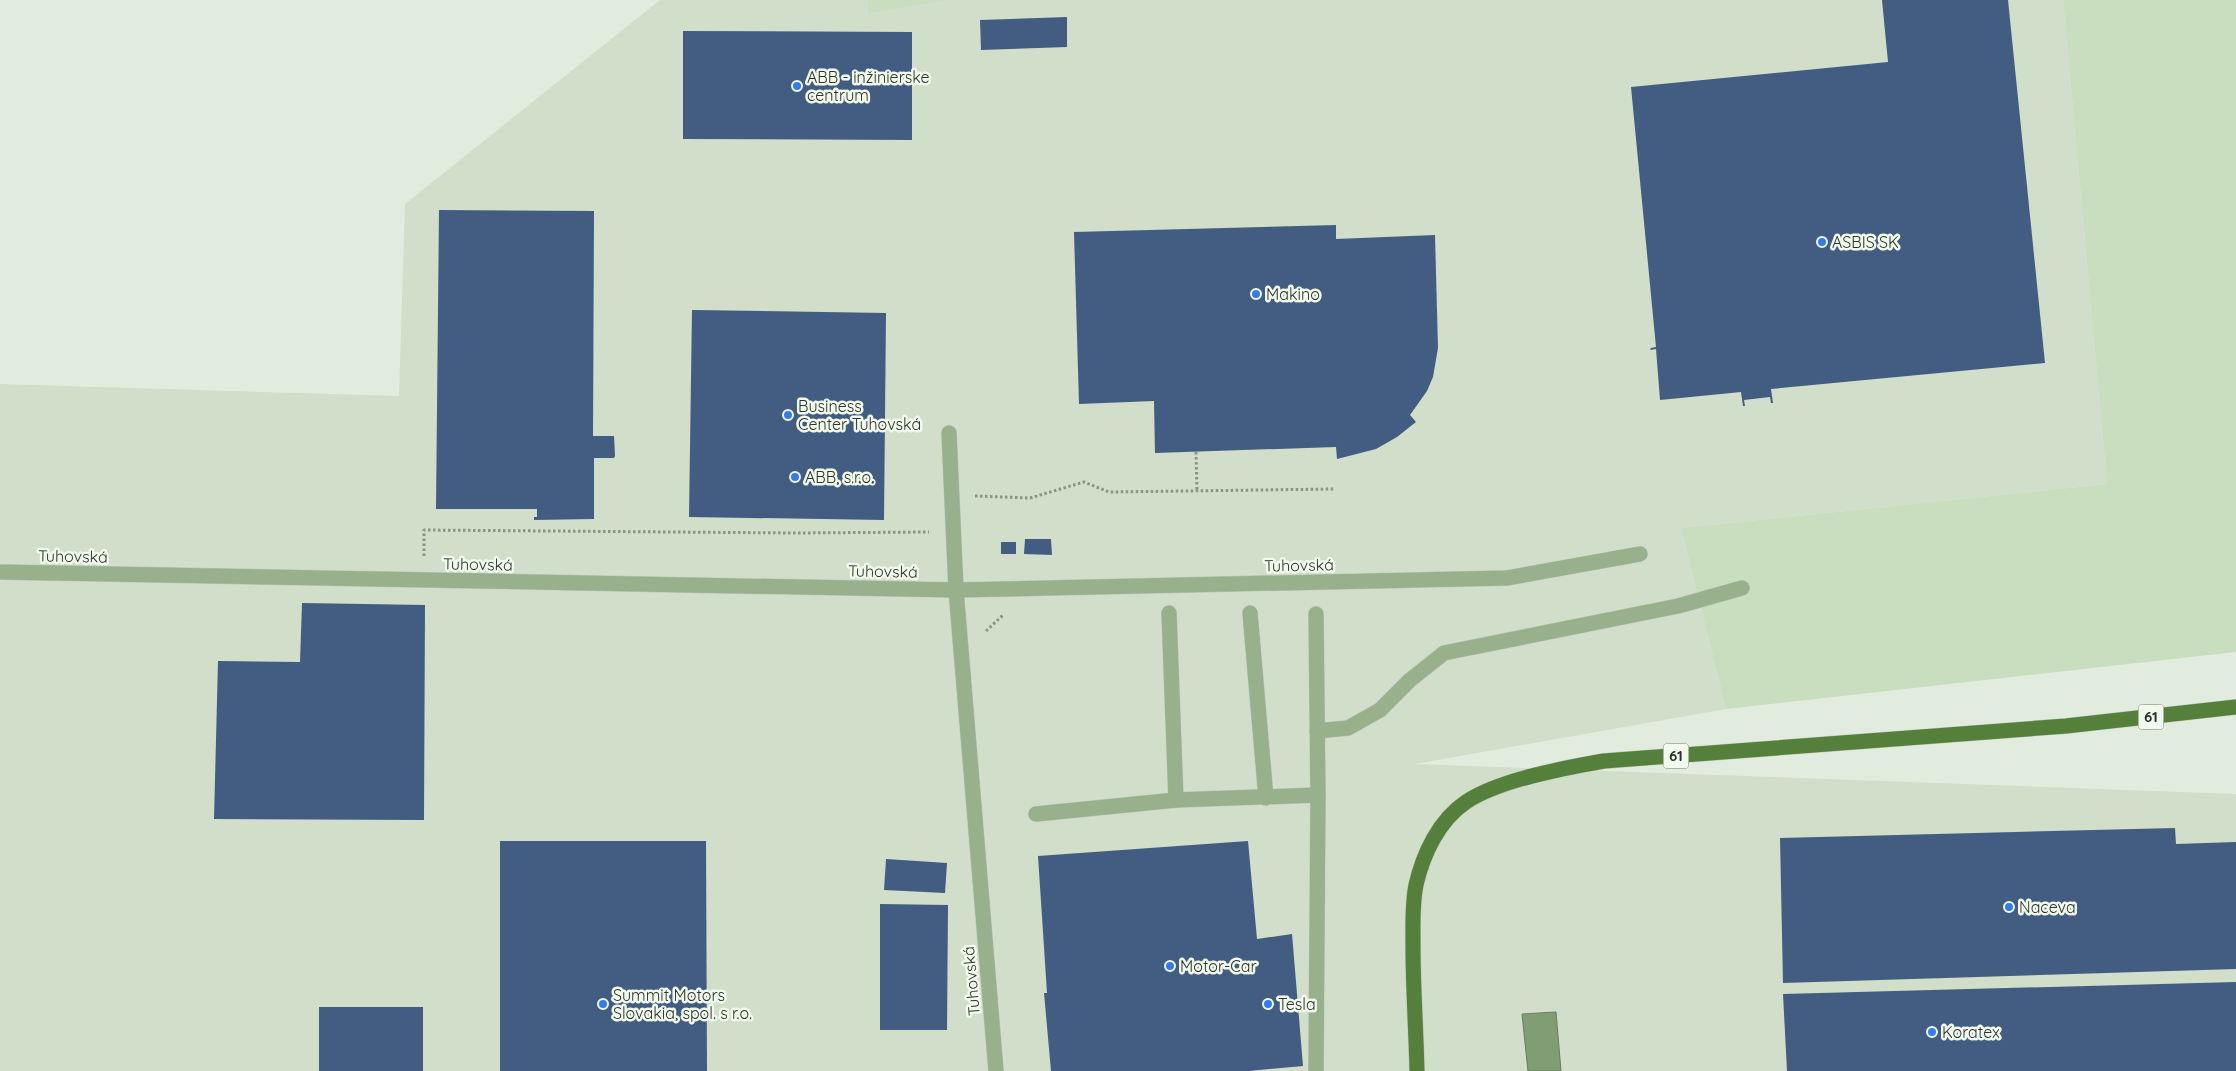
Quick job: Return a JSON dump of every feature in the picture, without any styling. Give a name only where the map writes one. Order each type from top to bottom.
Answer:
[{"type":"main road","name":"61","points":[[1417,1071],[1413,915],[1416,885],[1428,851],[1440,829],[1465,802],[1488,790],[1564,768],[1604,761],[2066,726],[2236,707]]},
{"type":"lane","points":[[949,433],[956,590]]},
{"type":"lane","name":"Tuhovská","points":[[0,572],[956,590],[1507,578],[1640,554]]},
{"type":"lane","points":[[1317,731],[1348,728],[1380,710],[1410,680],[1444,653],[1678,606],[1742,588]]},
{"type":"lane","name":"Tuhovská","points":[[956,590],[996,1071]]},
{"type":"lane","points":[[1169,613],[1176,800]]},
{"type":"lane","points":[[1250,613],[1266,798]]},
{"type":"lane","points":[[1316,614],[1318,795],[1316,1071]]},
{"type":"lane","points":[[1036,814],[1176,800],[1318,795]]},
{"type":"path","points":[[1196,452],[1197,491]]},
{"type":"path","points":[[975,505],[975,496],[1030,498],[1084,482],[1110,492],[1335,489]]},
{"type":"path","points":[[424,530],[786,533],[953,532]]},
{"type":"shaded area","points":[[660,0],[867,0],[868,14],[949,0],[2063,0],[2107,484],[1681,528],[1726,709],[1415,764],[2236,794],[2236,1071],[0,1071],[0,384],[399,396],[405,204]]},
{"type":"shaded area","points":[[867,0],[949,0],[868,14]]},
{"type":"shaded area","points":[[2063,0],[2236,0],[2236,652],[1726,709],[1681,528],[2107,484]]},
{"type":"shaded area","points":[[1556,1012],[1561,1071],[1528,1071],[1522,1014]]},
{"type":"building","points":[[1882,0],[2008,0],[2045,363],[1771,389],[1773,403],[1771,403],[1770,397],[1744,400],[1745,406],[1743,406],[1741,392],[1660,400],[1656,349],[1650,350],[1656,347],[1631,87],[1888,62]]},
{"type":"building","points":[[1067,17],[1067,47],[981,50],[980,20]]},
{"type":"building","name":"ABB - inžinierske centrum","points":[[683,31],[912,32],[912,140],[683,139]]},
{"type":"building","points":[[439,210],[594,211],[593,436],[614,436],[615,456],[614,458],[594,458],[594,519],[534,520],[534,517],[537,517],[537,509],[436,509]]},
{"type":"building","name":"Makino","points":[[1336,225],[1336,239],[1435,235],[1438,348],[1433,377],[1427,391],[1410,415],[1416,422],[1397,437],[1376,449],[1337,459],[1336,447],[1155,453],[1154,401],[1079,404],[1074,232]]},
{"type":"building","name":"Business Center Tuhovská","points":[[692,310],[886,313],[884,520],[689,517]]},
{"type":"building","points":[[1025,539],[1051,539],[1052,555],[1024,554]]},
{"type":"building","points":[[1001,542],[1016,542],[1016,554],[1001,554]]},
{"type":"building","points":[[302,603],[425,605],[424,820],[214,819],[218,661],[300,662]]},
{"type":"building","name":"Naceva","points":[[2175,828],[2176,844],[2236,842],[2236,969],[1783,983],[1780,838]]},
{"type":"building","points":[[500,841],[706,841],[707,1071],[500,1071]]},
{"type":"building","name":"Motor-Car","points":[[1248,841],[1257,939],[1292,934],[1303,1066],[1249,1071],[1051,1071],[1044,993],[1047,993],[1038,856]]},
{"type":"building","points":[[886,859],[947,863],[945,893],[884,890]]},
{"type":"building","points":[[880,904],[948,905],[947,1030],[880,1030]]},
{"type":"building","name":"Koratex","points":[[2236,982],[2236,1071],[1787,1071],[1783,994]]},
{"type":"building","points":[[319,1007],[423,1007],[423,1071],[319,1071]]},
{"type":"place","name":"ABB - inžinierske centrum","points":[[797,86]]},
{"type":"place","name":"ASBIS SK","points":[[1822,242]]},
{"type":"place","name":"Makino","points":[[1256,294]]},
{"type":"place","name":"Business Center Tuhovská","points":[[788,415]]},
{"type":"place","name":"ABB, s.r.o.","points":[[795,477]]},
{"type":"place","name":"Naceva","points":[[2009,907]]},
{"type":"place","name":"Motor-Car","points":[[1170,966]]},
{"type":"place","name":"Summit Motors Slovakia, spol. s r.o.","points":[[603,1004]]},
{"type":"place","name":"Tesla","points":[[1268,1004]]},
{"type":"place","name":"Koratex","points":[[1932,1032]]}]
